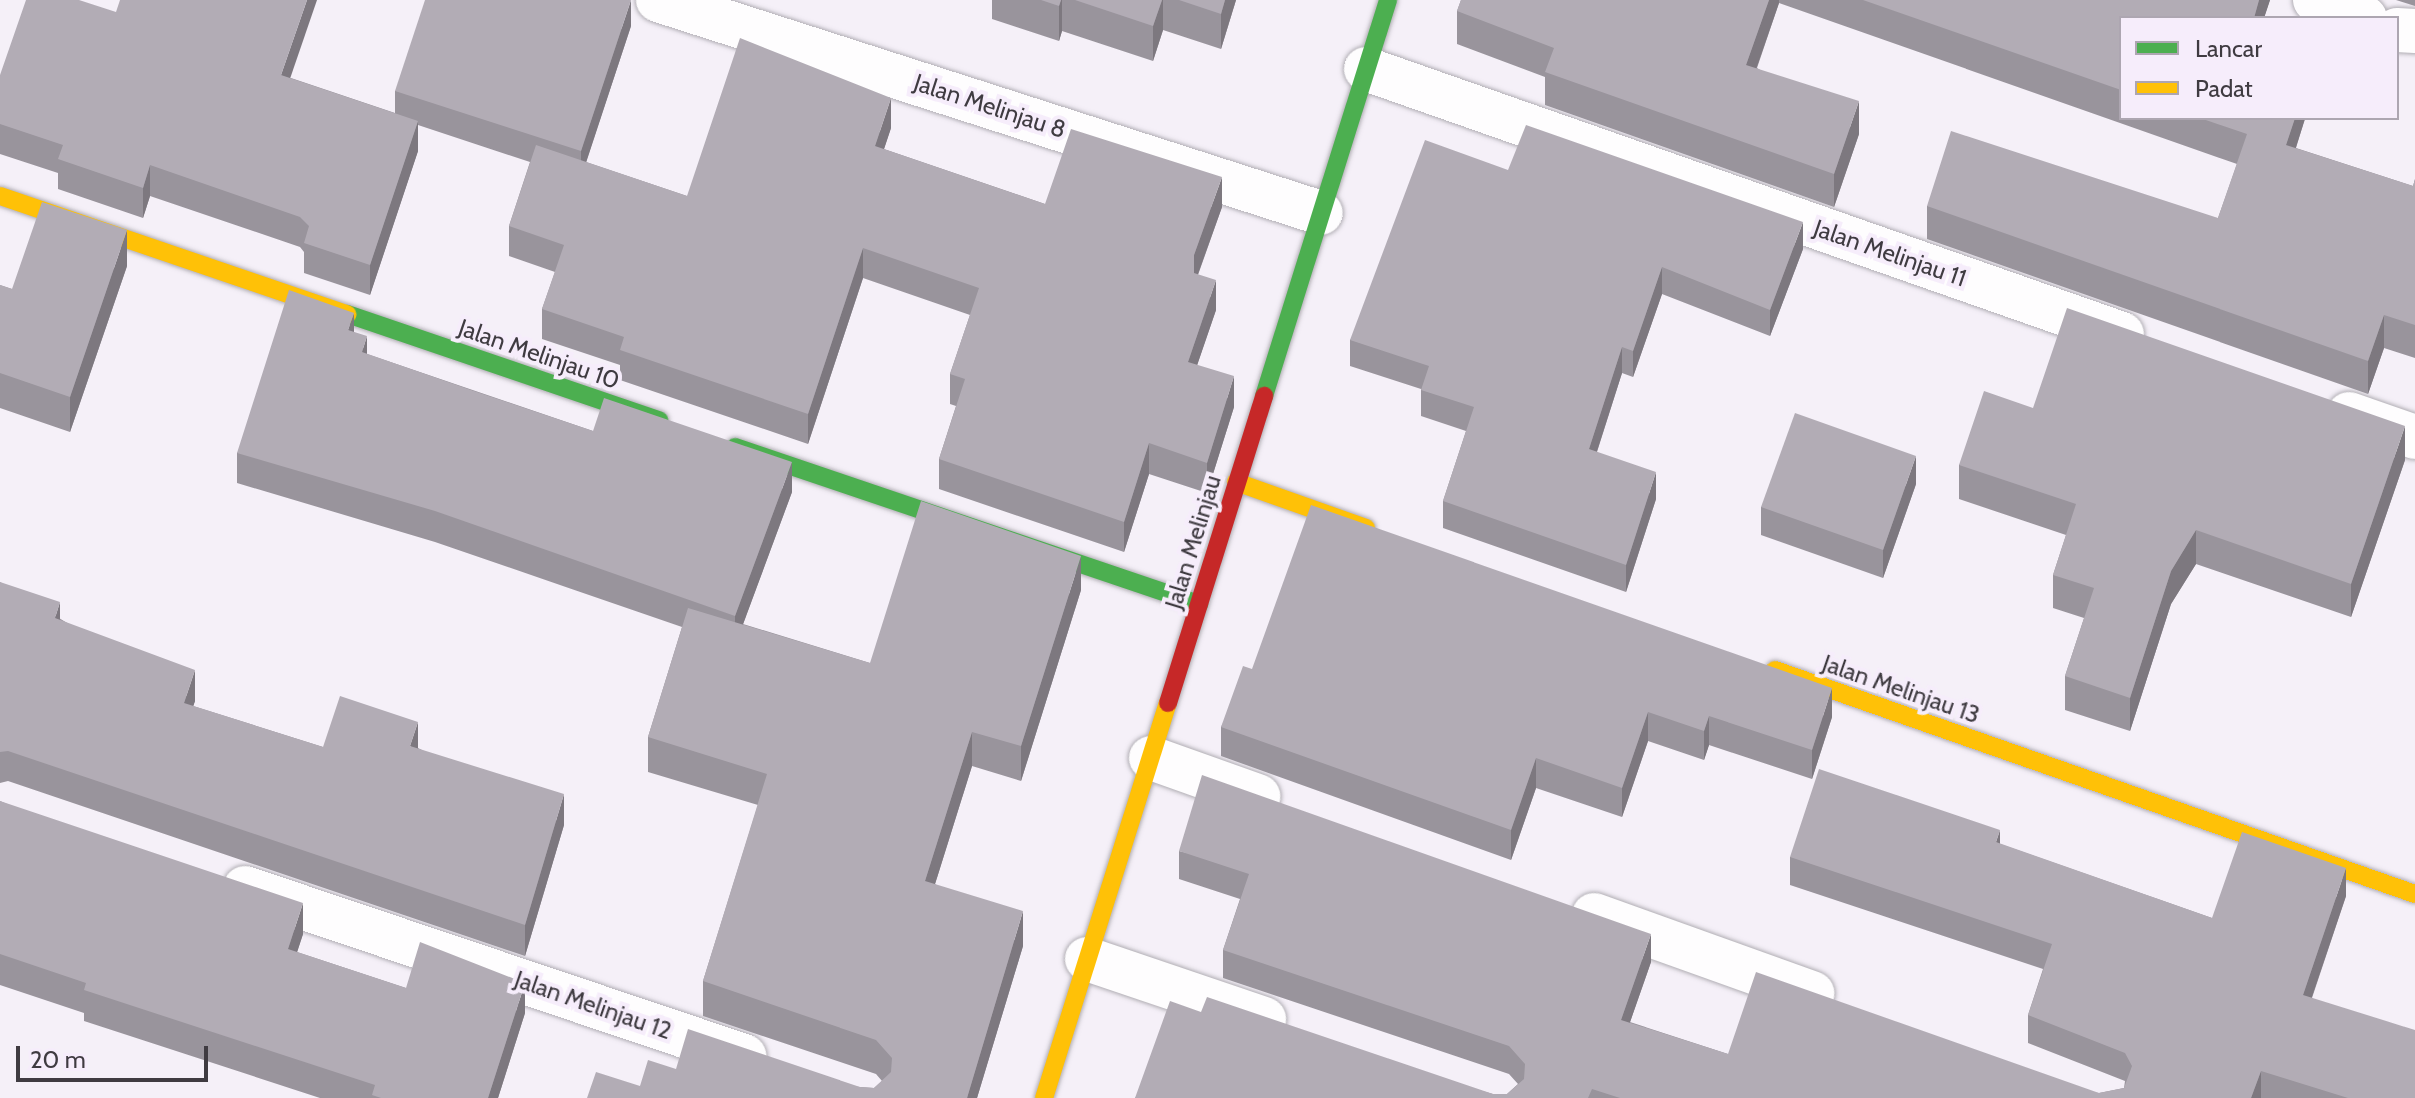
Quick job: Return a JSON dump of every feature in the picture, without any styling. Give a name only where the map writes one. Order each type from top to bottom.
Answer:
[{"type":"street","name":"Jalan Melinjau 8","points":[[658,0],[1321,213]]},
{"type":"street","name":"Jalan Melinjau","points":[[1044,1098],[1388,0]]},
{"type":"street","points":[[2315,0],[2359,16]]},
{"type":"street","name":"Jalan Melinjau 11","points":[[1366,69],[2160,348]]},
{"type":"street","name":"Jalan Melinjau 10","points":[[0,196],[674,426]]},
{"type":"street","points":[[2310,400],[2415,437]]},
{"type":"street","points":[[719,441],[1199,604]]},
{"type":"street","points":[[1236,482],[1385,534]]},
{"type":"street","name":"Jalan Melinjau 13","points":[[1758,665],[2415,894]]},
{"type":"street","points":[[1151,758],[1300,811]]},
{"type":"street","name":"Jalan Melinjau 12","points":[[209,876],[778,1068]]},
{"type":"street","points":[[1554,901],[1853,1008]]},
{"type":"street","points":[[1087,959],[1309,1034]]},
{"type":"building","points":[[26,0],[79,0],[116,12],[120,0],[307,0],[281,75],[418,121],[370,265],[304,243],[309,226],[300,217],[150,165],[143,188],[58,159],[63,145],[0,124],[0,75]]},
{"type":"building","points":[[425,0],[631,0],[581,151],[395,91]]},
{"type":"building","points":[[1041,0],[1061,0],[1059,6]]},
{"type":"building","points":[[1075,0],[1162,0],[1153,26]]},
{"type":"building","points":[[1179,0],[1225,0],[1221,14]]},
{"type":"building","points":[[1461,0],[1769,0],[1746,65],[1859,101],[1834,174],[1545,72],[1554,48],[1457,11]]},
{"type":"building","points":[[1863,0],[2259,0],[2255,16],[2119,16],[2119,89]]},
{"type":"building","points":[[740,38],[891,98],[875,146],[1045,204],[1071,129],[1222,177],[1194,255],[1194,273],[1216,280],[1188,362],[1234,376],[1207,463],[1149,443],[1124,522],[939,459],[965,379],[950,374],[979,288],[863,248],[808,414],[620,350],[624,337],[542,309],[564,245],[509,226],[536,145],[687,196]]},
{"type":"building","points":[[2206,120],[2294,120],[2286,145],[2413,186],[2415,179],[2415,325],[2384,315],[2368,361],[1927,206],[1951,131],[2218,218],[2247,134]]},
{"type":"building","points":[[1526,125],[1803,222],[1770,310],[1662,267],[1633,351],[1622,347],[1589,449],[1656,472],[1626,565],[1443,501],[1474,407],[1421,390],[1429,366],[1350,340],[1425,140],[1508,170]]},
{"type":"building","points":[[42,202],[127,230],[70,397],[0,373],[0,285],[12,289]]},
{"type":"building","points":[[289,290],[354,313],[348,330],[367,336],[362,352],[471,390],[593,431],[604,398],[792,462],[735,616],[435,511],[237,453]]},
{"type":"building","points":[[2067,308],[2405,426],[2351,584],[2196,530],[2171,571],[2130,698],[2065,676],[2094,588],[2053,575],[2076,504],[1959,465],[1984,391],[2033,408]]},
{"type":"building","points":[[1795,413],[1916,456],[1883,550],[1761,507]]},
{"type":"building","points":[[921,501],[1081,556],[1021,746],[972,732],[925,881],[1023,911],[967,1098],[587,1098],[596,1072],[640,1086],[648,1060],[676,1069],[688,1029],[860,1087],[874,1088],[891,1072],[892,1058],[876,1040],[703,981],[767,774],[648,737],[688,608],[870,663]]},
{"type":"building","points":[[1311,505],[1832,688],[1812,750],[1709,716],[1704,731],[1648,712],[1622,788],[1536,758],[1511,830],[1221,727],[1243,666],[1252,669]]},
{"type":"building","points":[[0,582],[60,602],[55,618],[195,670],[184,703],[323,747],[340,696],[418,722],[410,746],[564,794],[525,925],[8,751],[0,752]]},
{"type":"building","points":[[1819,769],[2000,830],[1996,842],[2212,918],[2242,832],[2346,868],[2303,995],[2415,1030],[2415,1098],[2348,1098],[2261,1071],[2251,1098],[1620,1098],[1592,1089],[1588,1098],[1135,1098],[1170,1001],[1201,1012],[1207,997],[1493,1094],[1507,1094],[1524,1079],[1525,1064],[1509,1046],[1223,950],[1249,874],[1179,851],[1202,775],[1651,934],[1621,1020],[1728,1054],[1756,972],[2099,1093],[2124,1088],[2132,1066],[2125,1053],[2028,1015],[2052,944],[1790,857]]},
{"type":"building","points":[[0,801],[303,903],[288,949],[406,988],[420,942],[525,983],[488,1098],[381,1098],[372,1095],[375,1085],[84,990],[86,983],[0,954]]},
{"type":"traffic: fast","points":[[1264,396],[1388,0]]},
{"type":"traffic: fast","points":[[347,314],[659,420]]},
{"type":"traffic: fast","points":[[735,447],[1199,604]]},
{"type":"traffic: slow","points":[[0,196],[347,314]]},
{"type":"traffic: slow","points":[[1236,482],[1366,528]]},
{"type":"traffic: slow","points":[[1775,670],[2415,894]]},
{"type":"traffic: slow","points":[[1044,1098],[1168,703]]},
{"type":"traffic: jam","points":[[1168,703],[1264,396]]}]
